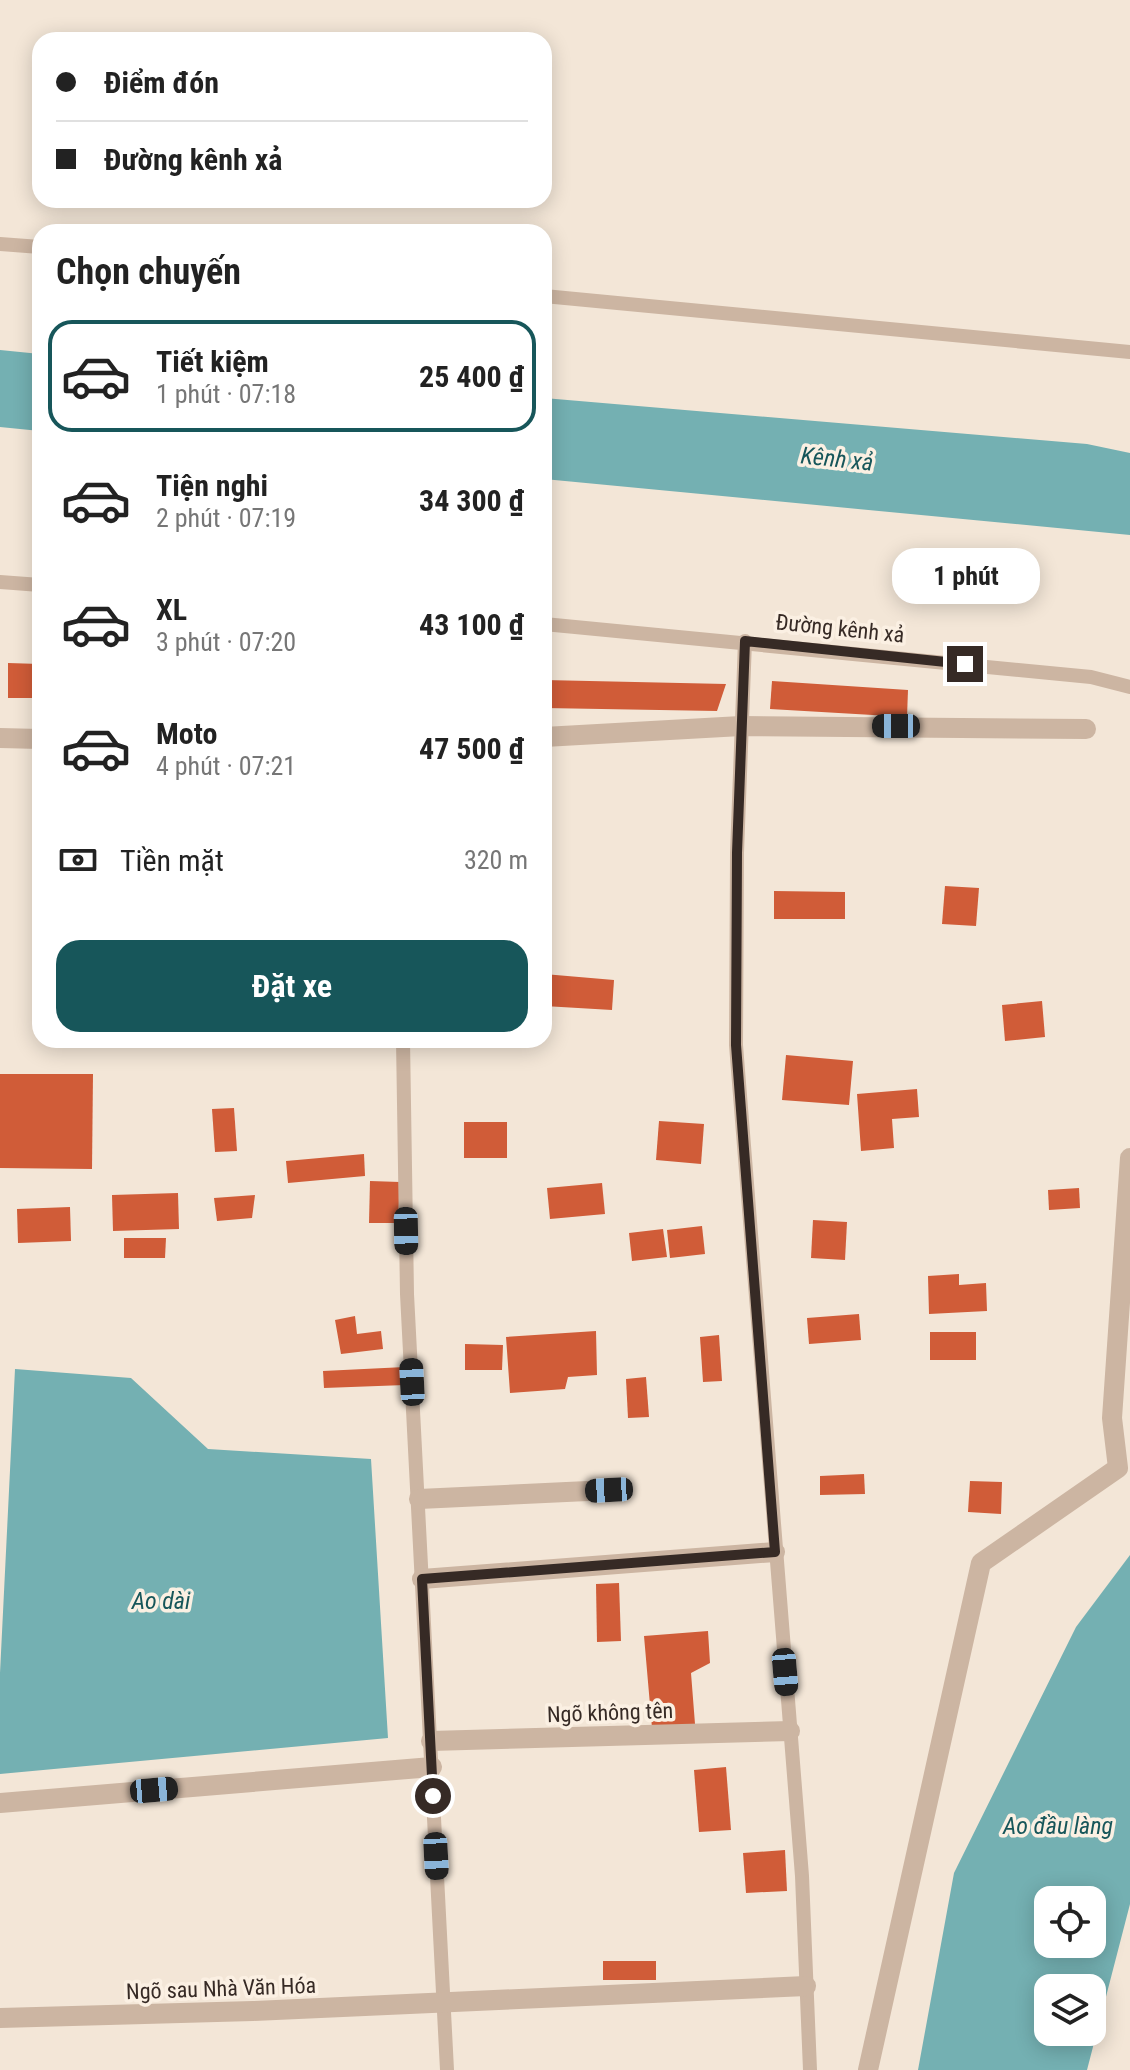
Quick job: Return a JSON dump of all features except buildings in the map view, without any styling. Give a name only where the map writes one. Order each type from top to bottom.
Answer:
[{"type":"street","points":[[552,737],[741,726],[1086,729]]},
{"type":"street","points":[[0,738],[32,739]]},
{"type":"street","points":[[868,2070],[981,1563],[1118,1468],[1112,1418],[1130,1158]]},
{"type":"street","points":[[419,1499],[609,1490]]},
{"type":"street","points":[[422,1579],[775,1552]]},
{"type":"street","name":"Ngõ không tên","points":[[431,1741],[790,1731]]},
{"type":"street","points":[[0,1803],[432,1767]]},
{"type":"street","name":"Ngõ sau Nhà Văn Hóa","points":[[0,2018],[443,2004],[806,1986]]},
{"type":"lane","points":[[0,244],[32,246]]},
{"type":"lane","points":[[552,297],[1130,352]]},
{"type":"lane","points":[[0,582],[32,584]]},
{"type":"lane","name":"Đường kênh xả","points":[[552,625],[745,641],[1091,677],[1130,687]]},
{"type":"lane","points":[[745,641],[736,1045],[790,1731],[810,2070]]},
{"type":"lane","points":[[403,1048],[407,1294],[447,2070]]},
{"type":"water","points":[[0,350],[32,353],[32,430],[0,427]]},
{"type":"water","name":"Kênh xả","points":[[552,399],[1087,444],[1130,453],[1130,535],[552,480]]},
{"type":"water","name":"Ao dài","points":[[15,1369],[131,1378],[208,1449],[371,1459],[388,1738],[0,1774],[0,1673]]},
{"type":"water","name":"Ao đầu làng","points":[[1130,1555],[1130,1904],[1106,1997],[1106,1974],[1034,1974],[1034,2046],[1093,2046],[1087,2070],[918,2070],[954,1873],[1076,1627]]},
{"type":"route","points":[[433,1796],[422,1579],[775,1552],[736,1045],[737,853],[745,641],[965,664]]}]
